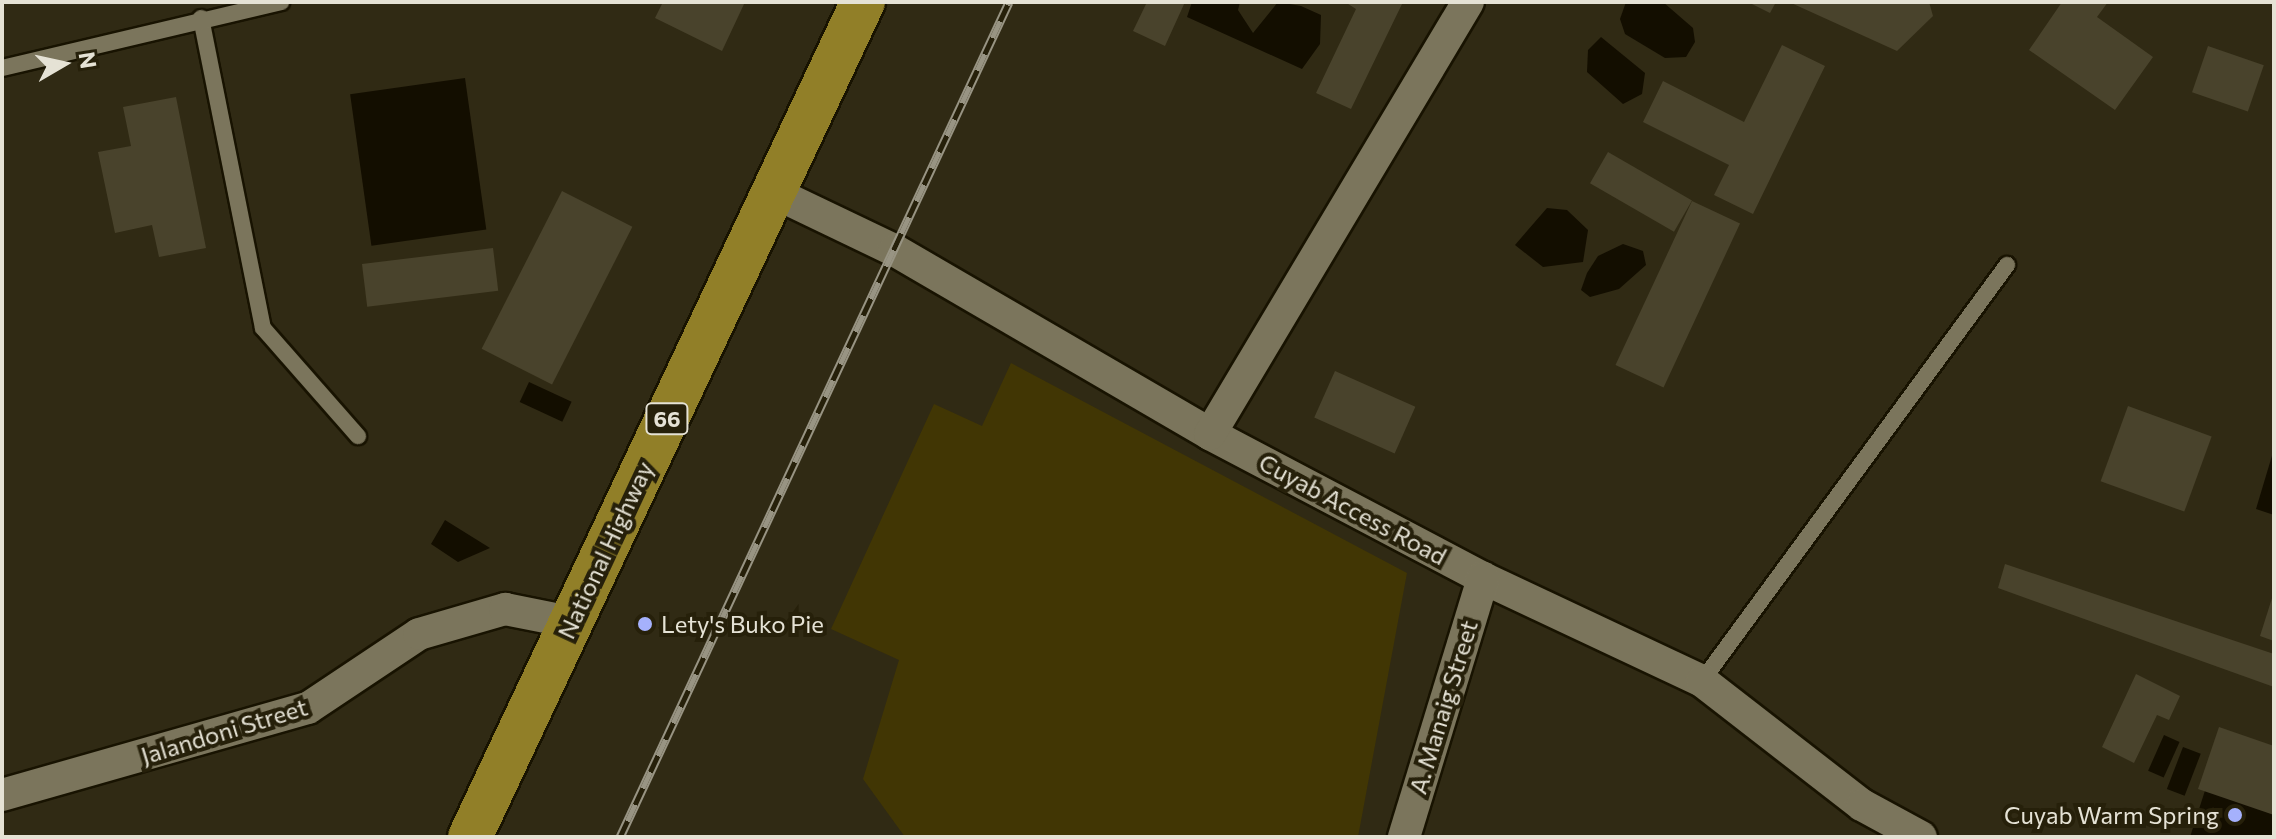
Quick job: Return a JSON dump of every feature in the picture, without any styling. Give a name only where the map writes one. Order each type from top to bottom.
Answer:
[{"type":"main road","name":"National Highway","points":[[470,837],[863,2]]},
{"type":"street","points":[[1210,434],[1468,2]]},
{"type":"street","name":"Cuyab Access Road","points":[[775,193],[894,250],[1210,434],[1483,578],[1702,681],[1862,805],[1921,837]]},
{"type":"street","name":"A. Manaig Street","points":[[1404,837],[1483,578]]},
{"type":"street","name":"Jalandoni Street","points":[[2,795],[308,708],[419,634],[505,609],[570,622]]},
{"type":"lane","points":[[2,68],[201,18],[281,2]]},
{"type":"lane","points":[[201,18],[263,328],[358,436]]},
{"type":"lane","points":[[1702,681],[2007,265]]},
{"type":"shaded area","points":[[1192,2],[1240,2],[1238,10],[1253,33],[1278,2],[1301,6],[1321,15],[1320,44],[1302,69],[1187,17]]},
{"type":"shaded area","points":[[1626,2],[1663,2],[1693,28],[1695,42],[1686,57],[1665,58],[1625,34],[1620,19]]},
{"type":"shaded area","points":[[1601,37],[1645,73],[1642,94],[1623,104],[1587,72],[1588,50]]},
{"type":"shaded area","points":[[465,78],[486,230],[371,246],[350,94]]},
{"type":"shaded area","points":[[1547,208],[1567,210],[1588,230],[1583,262],[1543,267],[1515,245]]},
{"type":"shaded area","points":[[1623,244],[1643,251],[1646,265],[1619,289],[1590,297],[1581,290],[1587,273],[1598,256]]},
{"type":"shaded area","points":[[1011,363],[1407,573],[1358,837],[905,837],[863,779],[899,660],[831,629],[934,404],[982,426]]},
{"type":"shaded area","points":[[529,382],[572,402],[562,422],[520,402]]},
{"type":"shaded area","points":[[2274,449],[2274,515],[2256,509]]},
{"type":"shaded area","points":[[445,520],[490,548],[458,562],[431,544]]},
{"type":"shaded area","points":[[2164,735],[2180,742],[2164,778],[2148,771]]},
{"type":"shaded area","points":[[2183,747],[2201,754],[2185,796],[2167,789]]},
{"type":"shaded area","name":"Cuyab Warm Spring","points":[[2211,772],[2274,793],[2274,837],[2190,837]]},
{"type":"building","points":[[663,2],[745,2],[722,51],[655,18]]},
{"type":"building","points":[[1147,2],[1185,2],[1165,46],[1133,31]]},
{"type":"building","points":[[1345,2],[1403,2],[1351,109],[1316,93],[1356,9]]},
{"type":"building","points":[[1748,2],[1776,2],[1770,13]]},
{"type":"building","points":[[1789,2],[1929,2],[1933,16],[1897,51]]},
{"type":"building","points":[[2062,2],[2108,2],[2097,17],[2153,57],[2115,110],[2029,50]]},
{"type":"building","points":[[1782,45],[1825,66],[1753,214],[1714,195],[1729,165],[1643,122],[1663,81],[1744,122]]},
{"type":"building","points":[[2208,46],[2264,65],[2248,112],[2192,92]]},
{"type":"building","points":[[176,97],[206,248],[159,257],[152,225],[115,233],[98,152],[131,146],[123,107]]},
{"type":"building","points":[[1608,152],[1692,200],[1674,232],[1590,183]]},
{"type":"building","points":[[562,191],[632,227],[552,385],[482,349]]},
{"type":"building","points":[[1692,201],[1740,223],[1664,387],[1616,365]]},
{"type":"building","points":[[493,248],[498,291],[367,307],[362,264]]},
{"type":"building","points":[[1335,371],[1415,407],[1395,453],[1314,418]]},
{"type":"building","points":[[2128,406],[2212,436],[2184,512],[2101,481]]},
{"type":"building","points":[[2005,564],[2274,654],[2274,687],[1998,588]]},
{"type":"building","points":[[2274,595],[2274,641],[2260,636]]},
{"type":"building","points":[[2136,674],[2180,696],[2169,720],[2157,715],[2134,763],[2102,747]]},
{"type":"building","points":[[2219,727],[2274,746],[2274,815],[2198,789]]},
{"type":"railway","points":[[620,837],[1009,2]]},
{"type":"place","name":"Lety's Buko Pie","points":[[645,624]]},
{"type":"place","name":"Cuyab Warm Spring","points":[[2235,815]]}]
